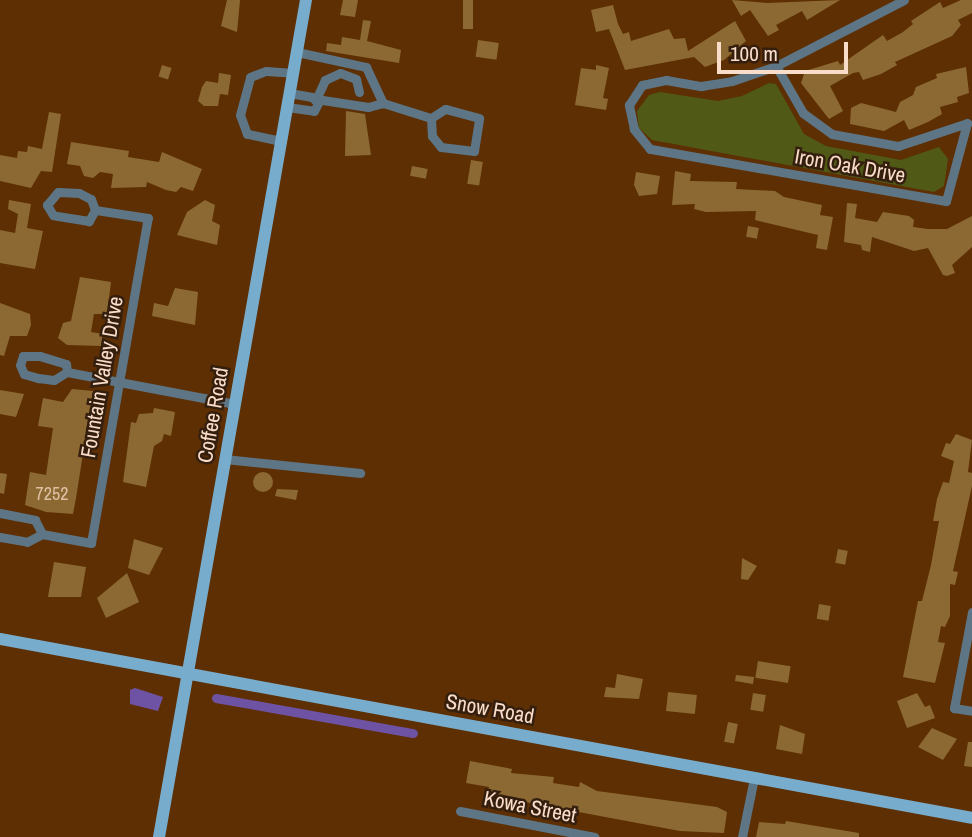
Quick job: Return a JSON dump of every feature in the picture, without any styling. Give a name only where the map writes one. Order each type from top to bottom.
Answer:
[{"type":"main road","name":"Coffee Road","points":[[159,837],[306,0]]},
{"type":"main road","name":"Snow Road","points":[[0,639],[972,818]]},
{"type":"street","name":"Iron Oak Drive","points":[[776,66],[803,113],[832,134],[898,146],[967,123],[946,201],[650,149],[634,129],[629,105],[642,85],[666,79],[701,86],[732,81],[776,66],[886,4],[904,0]]},
{"type":"street","points":[[297,52],[366,67],[383,103]]},
{"type":"street","points":[[281,141],[247,134],[240,115],[250,77],[266,71],[293,73]]},
{"type":"street","points":[[287,107],[313,111],[325,80],[340,73],[356,79],[359,92]]},
{"type":"street","points":[[289,93],[368,107],[383,103],[431,118]]},
{"type":"street","points":[[445,109],[479,118],[474,151],[435,143],[431,118],[445,109]]},
{"type":"street","points":[[58,192],[79,194],[91,199],[95,210],[89,220],[53,215],[47,205],[58,192]]},
{"type":"street","name":"Fountain Valley Drive","points":[[42,534],[91,543],[148,218],[95,210]]},
{"type":"street","points":[[67,372],[66,364],[40,356],[23,356],[20,365],[24,374],[38,378],[54,380],[67,372],[235,404]]},
{"type":"street","points":[[225,459],[360,473]]},
{"type":"street","points":[[0,513],[34,520],[42,534],[27,542],[0,537]]},
{"type":"street","points":[[972,612],[954,708],[972,711]]},
{"type":"street","points":[[742,837],[754,778]]},
{"type":"street","name":"Kowa Street","points":[[460,811],[595,837]]},
{"type":"green space","points":[[769,83],[776,84],[804,134],[826,146],[901,160],[939,147],[948,159],[944,186],[934,192],[652,140],[639,128],[637,111],[649,95],[660,92],[718,101],[742,96]]},
{"type":"shaded area","points":[[135,688],[163,697],[158,711],[130,704],[130,690]]},
{"type":"building","points":[[227,0],[240,0],[237,32],[221,26]]},
{"type":"building","points":[[343,0],[358,0],[355,17],[340,15]]},
{"type":"building","points":[[463,0],[473,0],[473,29],[463,29]]},
{"type":"building","points":[[732,0],[767,3],[840,0],[807,20],[802,11],[776,25],[779,30],[768,36],[750,10],[741,16]]},
{"type":"building","points":[[961,0],[972,0],[972,13],[958,20],[961,25],[952,36],[895,62],[897,65],[881,74],[863,80],[859,72],[853,73],[830,86],[843,111],[829,119],[801,83],[805,71],[838,61],[840,65],[883,35],[887,41],[903,32],[913,24],[911,21],[940,2],[943,8]]},
{"type":"building","points":[[613,5],[623,34],[629,32],[631,41],[669,29],[674,39],[685,38],[688,51],[735,21],[746,41],[724,60],[705,67],[694,57],[625,70],[609,29],[596,32],[591,10]]},
{"type":"building","points":[[363,20],[371,21],[367,41],[401,50],[399,63],[326,51],[327,43],[341,45],[342,37],[360,40]]},
{"type":"building","points":[[478,40],[499,43],[496,60],[476,57]]},
{"type":"building","points":[[162,65],[172,68],[168,79],[158,76]]},
{"type":"building","points":[[596,65],[609,68],[603,98],[608,99],[606,110],[575,105],[581,68],[596,70]]},
{"type":"building","points":[[966,67],[969,93],[957,97],[958,102],[940,107],[942,114],[928,122],[909,130],[904,120],[884,131],[850,124],[851,108],[861,103],[896,112],[900,102],[913,95],[916,87],[937,78],[936,74]]},
{"type":"building","points":[[219,73],[231,75],[228,95],[220,94],[218,106],[204,106],[198,101],[202,87],[206,81],[218,83]]},
{"type":"building","points":[[346,111],[365,114],[371,155],[345,156]]},
{"type":"building","points":[[49,112],[61,114],[52,172],[41,171],[31,188],[0,181],[0,155],[17,158],[18,151],[27,152],[28,146],[42,149]]},
{"type":"building","points":[[71,142],[129,151],[128,157],[159,162],[162,152],[202,169],[193,191],[181,187],[176,192],[147,182],[146,187],[111,188],[113,174],[100,172],[93,178],[84,176],[80,166],[67,164]]},
{"type":"building","points":[[471,160],[483,162],[479,186],[467,184]]},
{"type":"building","points":[[412,166],[428,169],[426,179],[410,176]]},
{"type":"building","points":[[675,171],[691,174],[690,181],[737,182],[736,189],[775,191],[784,197],[822,205],[820,215],[833,217],[827,250],[816,248],[818,235],[755,220],[756,211],[706,212],[694,209],[695,204],[672,205]]},
{"type":"building","points":[[636,172],[660,176],[657,194],[639,196],[634,185]]},
{"type":"building","points":[[9,200],[31,204],[27,228],[43,231],[35,269],[0,263],[0,230],[15,233],[18,214],[8,209]]},
{"type":"building","points":[[205,200],[215,205],[212,221],[220,225],[217,245],[177,235],[187,212]]},
{"type":"building","points":[[847,203],[857,204],[855,218],[877,222],[883,212],[909,216],[914,220],[913,227],[928,229],[947,229],[972,216],[972,247],[952,265],[955,273],[947,276],[943,275],[928,248],[914,251],[872,237],[870,252],[862,250],[861,245],[844,242]]},
{"type":"building","points":[[748,226],[759,228],[757,239],[746,237]]},
{"type":"building","points":[[80,277],[111,282],[107,314],[94,314],[91,332],[103,334],[101,346],[67,345],[58,338],[63,323],[71,321]]},
{"type":"building","points":[[175,288],[198,292],[195,325],[152,316],[154,303],[168,306]]},
{"type":"building","points":[[0,303],[30,314],[31,325],[27,336],[10,336],[4,356],[0,355]]},
{"type":"building","points":[[72,389],[93,391],[73,514],[46,512],[25,505],[30,472],[46,475],[53,428],[38,426],[43,398],[63,402]]},
{"type":"building","points":[[0,390],[24,394],[16,417],[0,414]]},
{"type":"building","points":[[154,408],[175,412],[171,436],[164,434],[162,441],[154,446],[146,487],[123,482],[131,422],[136,423],[139,414],[153,413]]},
{"type":"building","points":[[956,434],[972,440],[968,472],[972,473],[972,486],[953,571],[958,572],[955,585],[950,584],[950,616],[945,627],[941,626],[938,642],[945,643],[935,683],[903,677],[918,601],[922,601],[931,565],[939,521],[933,521],[937,499],[943,482],[949,483],[954,461],[941,456],[946,443],[950,444]]},
{"type":"building","points":[[263,472],[270,475],[273,482],[270,489],[263,492],[256,489],[253,482],[256,475]]},
{"type":"building","points":[[0,473],[7,474],[4,494],[0,493]]},
{"type":"building","points":[[277,489],[298,490],[296,500],[275,496]]},
{"type":"building","points":[[134,539],[163,548],[149,575],[128,568]]},
{"type":"building","points":[[838,549],[848,551],[845,565],[835,563]]},
{"type":"building","points":[[742,558],[757,566],[748,580],[741,579]]},
{"type":"building","points":[[54,562],[86,567],[81,597],[48,597]]},
{"type":"building","points":[[127,573],[139,602],[106,618],[97,598]]},
{"type":"building","points":[[819,604],[831,606],[829,621],[817,619]]},
{"type":"building","points":[[758,661],[791,666],[788,683],[755,678]]},
{"type":"building","points":[[617,674],[643,679],[639,699],[604,697],[606,687],[615,688]]},
{"type":"building","points":[[736,675],[754,677],[753,684],[735,681]]},
{"type":"building","points":[[668,692],[697,695],[695,714],[666,711]]},
{"type":"building","points":[[753,693],[766,695],[763,712],[750,710]]},
{"type":"building","points":[[917,693],[925,707],[930,705],[935,718],[907,728],[897,701]]},
{"type":"building","points":[[728,722],[738,724],[734,744],[724,742]]},
{"type":"building","points":[[780,725],[805,734],[802,754],[776,749]]},
{"type":"building","points":[[932,728],[957,739],[943,760],[918,747]]},
{"type":"building","points":[[968,742],[972,742],[972,767],[964,766]]},
{"type":"building","points":[[470,761],[512,769],[511,773],[554,777],[553,783],[579,787],[580,782],[597,791],[717,807],[727,812],[724,833],[680,831],[499,797],[488,792],[489,787],[466,783]]},
{"type":"building","points":[[786,821],[859,833],[859,837],[756,837],[759,822],[785,824]]},
{"type":"waterway","points":[[216,698],[413,733]]}]
